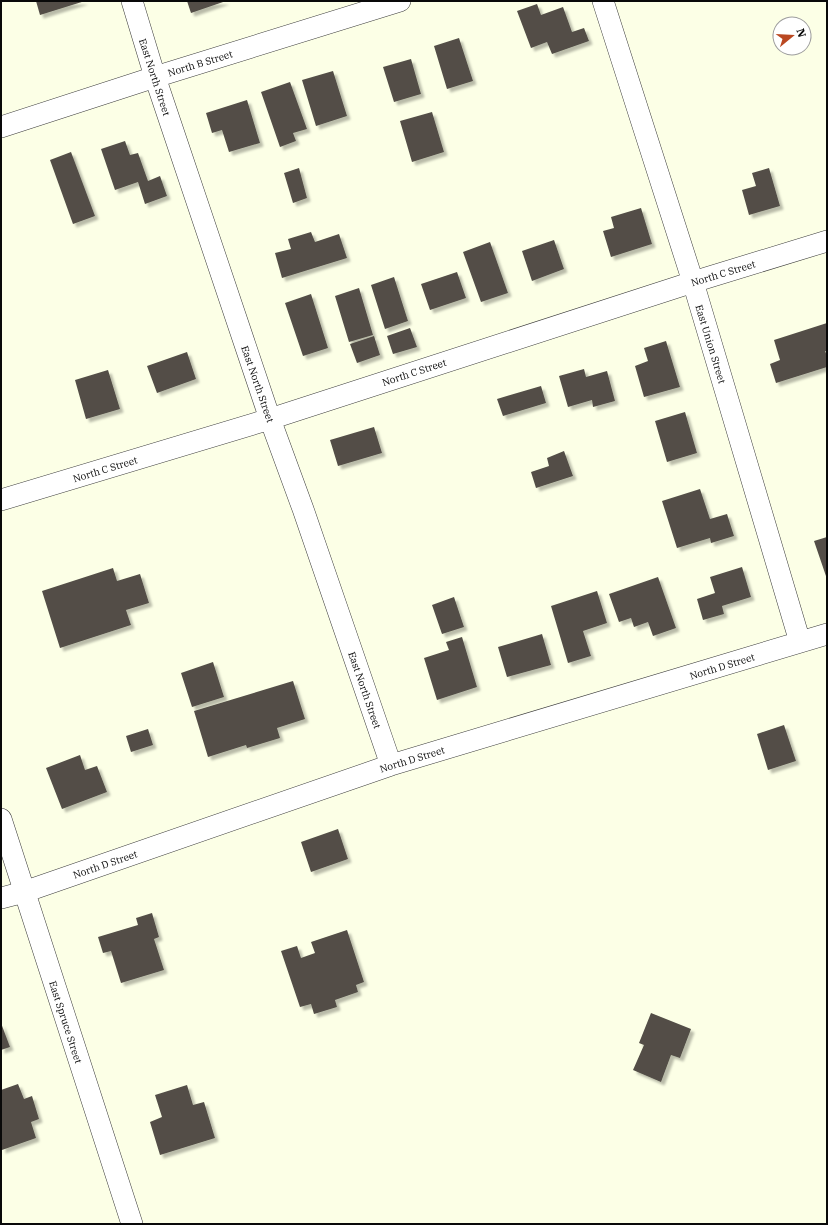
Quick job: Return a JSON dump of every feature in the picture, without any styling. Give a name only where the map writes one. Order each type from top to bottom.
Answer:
[{"type":"street","name":"East North Street","points":[[132,1],[155,77],[270,419],[303,509],[391,765]]},
{"type":"street","name":"North B Street","points":[[1,127],[155,77],[400,1]]},
{"type":"street","name":"East Union Street","points":[[603,1],[693,282],[800,642]]},
{"type":"street","name":"North C Street","points":[[1,500],[270,419],[693,282],[827,241]]},
{"type":"street","name":"North D Street","points":[[1,898],[24,892],[391,765],[827,634]]},
{"type":"street","name":"East Spruce Street","points":[[1,819],[132,1224]]},
{"type":"building","points":[[36,1],[85,1],[40,15]]},
{"type":"building","points":[[187,1],[226,1],[191,13]]},
{"type":"building","points":[[537,4],[541,15],[563,7],[572,32],[584,28],[589,41],[552,54],[547,42],[531,48],[517,11]]},
{"type":"building","points":[[459,38],[473,81],[447,89],[434,46]]},
{"type":"building","points":[[411,59],[421,94],[394,102],[383,67]]},
{"type":"building","points":[[333,71],[347,116],[316,126],[302,80]]},
{"type":"building","points":[[290,82],[307,129],[293,133],[296,141],[280,147],[261,92]]},
{"type":"building","points":[[247,100],[260,143],[229,152],[222,130],[212,133],[206,113]]},
{"type":"building","points":[[432,112],[444,152],[412,162],[400,121]]},
{"type":"building","points":[[125,141],[130,155],[138,153],[148,181],[160,176],[167,196],[145,204],[138,182],[115,190],[101,149]]},
{"type":"building","points":[[71,152],[95,216],[73,224],[50,160]]},
{"type":"building","points":[[299,168],[307,198],[293,203],[284,173]]},
{"type":"building","points":[[769,168],[780,206],[749,215],[742,190],[756,186],[752,173]]},
{"type":"building","points":[[641,208],[652,244],[611,257],[603,231],[614,228],[611,217]]},
{"type":"building","points":[[311,232],[315,242],[339,234],[347,258],[282,278],[275,253],[291,249],[288,239]]},
{"type":"building","points":[[554,240],[564,269],[532,281],[522,251]]},
{"type":"building","points":[[490,242],[508,293],[481,302],[463,252]]},
{"type":"building","points":[[457,272],[466,298],[430,310],[421,284]]},
{"type":"building","points":[[394,277],[408,321],[385,329],[371,285]]},
{"type":"building","points":[[359,288],[373,335],[349,342],[335,296]]},
{"type":"building","points":[[311,294],[328,348],[303,356],[285,303]]},
{"type":"building","points":[[827,323],[827,351],[825,351],[827,356],[827,367],[776,383],[770,364],[780,360],[774,340]]},
{"type":"building","points":[[410,328],[417,347],[393,354],[387,336]]},
{"type":"building","points":[[374,336],[380,355],[357,363],[350,344]]},
{"type":"building","points":[[666,341],[680,387],[644,397],[635,366],[648,361],[644,348]]},
{"type":"building","points":[[187,352],[196,379],[157,393],[147,366]]},
{"type":"building","points":[[584,369],[586,377],[607,371],[615,401],[593,407],[592,400],[568,407],[559,376]]},
{"type":"building","points":[[108,370],[120,409],[86,419],[75,380]]},
{"type":"building","points":[[541,386],[546,403],[503,416],[497,399]]},
{"type":"building","points":[[685,412],[697,453],[667,462],[655,421]]},
{"type":"building","points":[[374,427],[382,453],[338,466],[330,440]]},
{"type":"building","points":[[564,451],[573,476],[536,488],[531,472],[549,466],[547,458]]},
{"type":"building","points":[[700,489],[710,519],[727,514],[734,536],[711,543],[710,538],[677,548],[662,501]]},
{"type":"building","points":[[827,537],[827,579],[814,541]]},
{"type":"building","points":[[742,567],[751,597],[722,606],[724,614],[703,620],[697,599],[715,593],[710,577]]},
{"type":"building","points":[[113,568],[117,581],[140,574],[149,603],[126,610],[131,625],[60,648],[42,591]]},
{"type":"building","points":[[658,577],[676,628],[653,636],[648,622],[634,627],[631,618],[619,622],[609,594]]},
{"type":"building","points":[[597,591],[607,623],[583,631],[591,656],[568,663],[551,606]]},
{"type":"building","points":[[454,597],[464,627],[442,634],[432,605]]},
{"type":"building","points":[[542,634],[551,665],[507,677],[498,647]]},
{"type":"building","points":[[462,637],[477,687],[437,700],[424,658],[449,650],[446,642]]},
{"type":"building","points":[[213,662],[224,697],[192,707],[181,673]]},
{"type":"building","points":[[293,681],[305,719],[277,728],[280,738],[247,748],[246,745],[208,757],[194,711]]},
{"type":"building","points":[[784,725],[796,761],[768,770],[757,734]]},
{"type":"building","points":[[148,729],[153,745],[131,752],[126,736]]},
{"type":"building","points":[[80,755],[85,770],[97,766],[107,792],[62,809],[46,768]]},
{"type":"building","points":[[338,829],[348,859],[311,872],[301,842]]},
{"type":"building","points":[[152,913],[159,937],[154,939],[164,970],[121,983],[111,951],[103,953],[98,937],[138,925],[136,918]]},
{"type":"building","points":[[347,930],[364,982],[356,985],[358,992],[335,1000],[337,1007],[314,1014],[311,1004],[300,1007],[281,951],[297,946],[301,958],[315,953],[311,942]]},
{"type":"building","points":[[651,1013],[691,1029],[680,1058],[671,1055],[661,1082],[633,1070],[644,1045],[639,1043]]},
{"type":"building","points":[[1,1023],[10,1047],[1,1050]]},
{"type":"building","points":[[18,1084],[24,1099],[32,1096],[39,1119],[31,1122],[36,1138],[2,1150],[1,1090]]},
{"type":"building","points":[[187,1085],[193,1105],[204,1102],[215,1138],[160,1155],[150,1122],[162,1117],[155,1095]]}]
